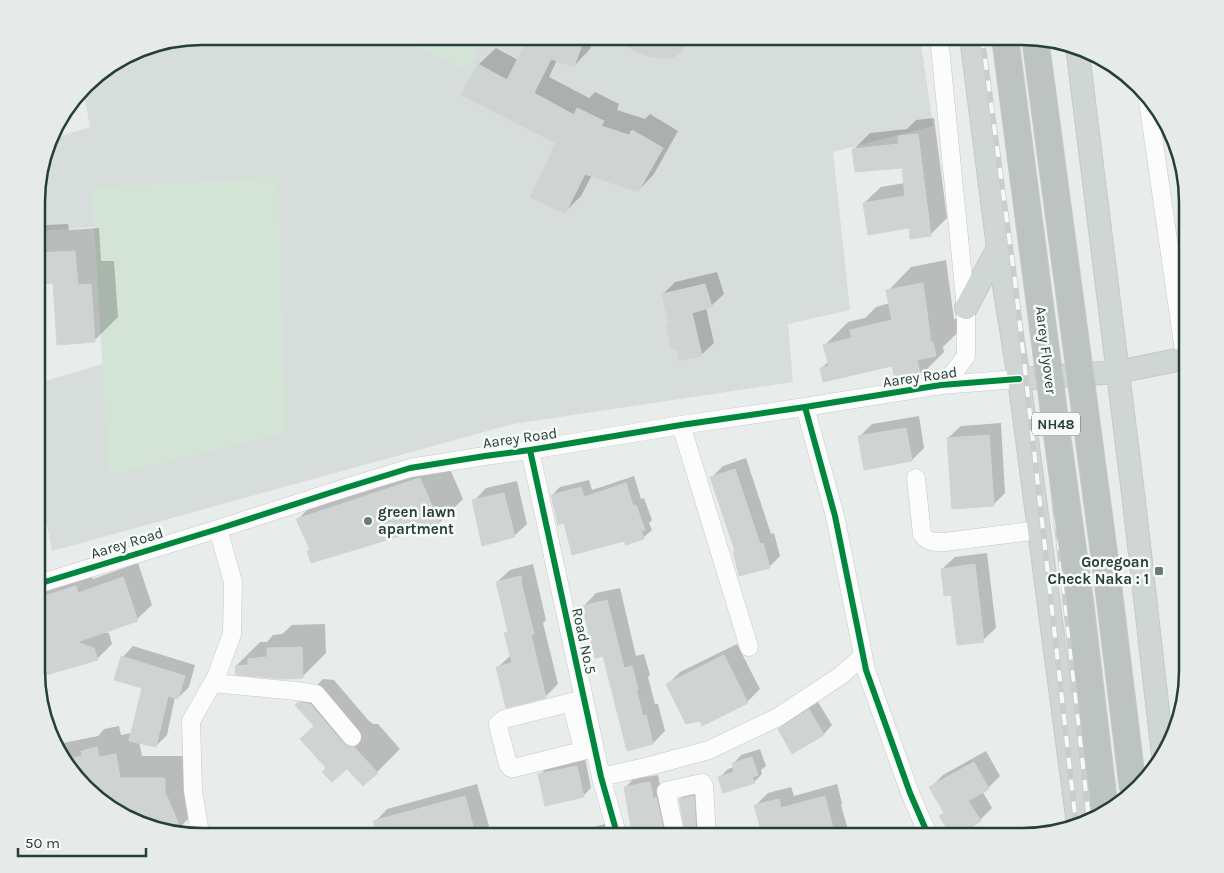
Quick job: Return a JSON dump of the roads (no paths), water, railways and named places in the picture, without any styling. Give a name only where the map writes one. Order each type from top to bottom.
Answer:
[{"type":"highway","name":"Aarey Flyover","points":[[1006,45],[1080,601],[1104,805]]},
{"type":"highway","name":"Aarey Flyover","points":[[1036,45],[1106,568],[1132,783]]},
{"type":"main road","points":[[972,45],[998,248],[1019,379],[1077,818]]},
{"type":"main road","points":[[1078,55],[1133,493],[1162,743]]},
{"type":"main road","points":[[966,308],[998,248]]},
{"type":"main road","points":[[1019,379],[1118,372],[1179,359]]},
{"type":"street","points":[[940,45],[966,308],[966,356],[941,385]]},
{"type":"street","points":[[1149,109],[1179,311]]},
{"type":"street","name":"Aarey Road","points":[[45,582],[410,468],[941,385],[1019,379]]},
{"type":"street","points":[[805,407],[835,516],[866,670],[910,793],[925,828]]},
{"type":"street","points":[[681,425],[750,647]]},
{"type":"street","name":"Road No.5","points":[[530,450],[578,701],[589,749],[600,777],[615,828]]},
{"type":"street","points":[[916,478],[922,534],[932,542],[1039,530]]},
{"type":"street","points":[[198,828],[193,791],[191,720],[213,683],[232,634],[233,582],[218,529]]},
{"type":"street","points":[[600,777],[709,750],[778,716],[840,676],[863,656]]},
{"type":"street","points":[[213,683],[316,694],[352,737]]},
{"type":"street","points":[[578,701],[504,719],[498,726],[510,768],[589,749]]},
{"type":"street","points":[[666,762],[672,789]]},
{"type":"street","points":[[674,828],[666,794],[667,790],[700,783],[704,786],[706,828]]},
{"type":"railway","points":[[983,45],[1015,281],[1075,819]]},
{"type":"railway","points":[[999,45],[1030,279],[1088,814]]},
{"type":"place","name":"green lawn apartment","points":[[368,521]]},
{"type":"place","name":"Goregoan Check Naka : 1","points":[[1159,571]]}]
